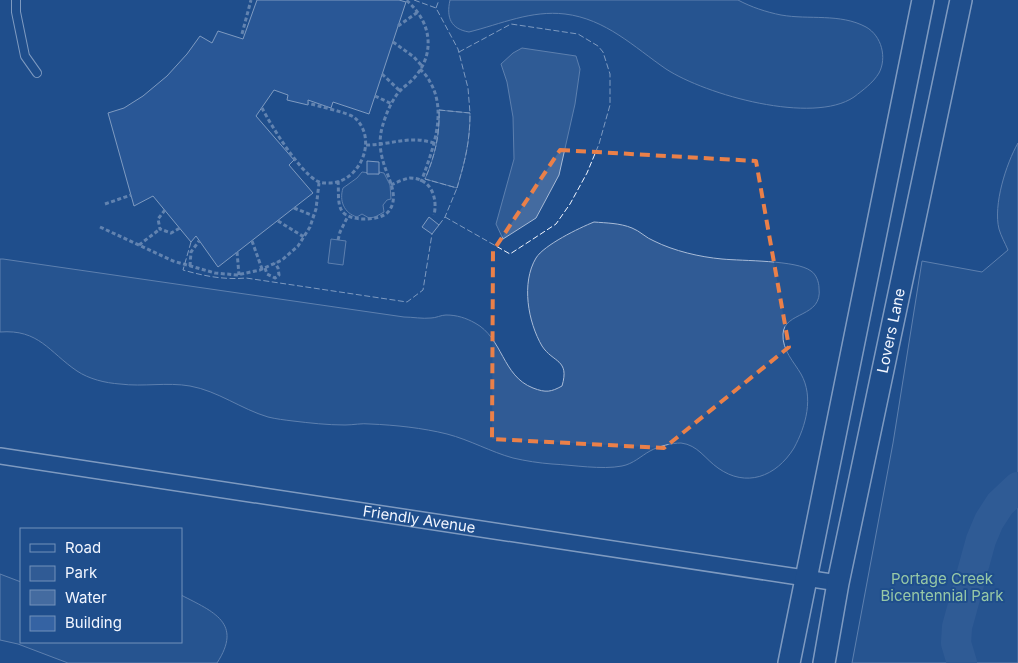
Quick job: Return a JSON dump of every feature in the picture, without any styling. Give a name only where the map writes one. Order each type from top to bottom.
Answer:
[{"type":"street","points":[[789,663],[923,0]]},
{"type":"street","name":"Lovers Lane","points":[[824,663],[838,584],[961,0]]},
{"type":"street","name":"Friendly Avenue","points":[[0,456],[838,584]]},
{"type":"lane","points":[[16,0],[16,12],[25,56],[37,73]]},
{"type":"path","points":[[242,34],[249,16],[252,0]]},
{"type":"path","points":[[338,181],[342,212],[348,216],[368,219],[380,218],[388,212],[392,204],[393,193],[382,160],[380,144],[382,128],[392,104],[400,91],[414,78],[421,68],[428,52],[428,36],[422,17],[406,0]]},
{"type":"path","points":[[398,26],[418,12]]},
{"type":"path","points":[[393,42],[414,57],[431,82],[437,99],[438,118],[434,143],[422,182]]},
{"type":"path","points":[[382,74],[400,91]]},
{"type":"path","points":[[375,96],[392,104]]},
{"type":"path","points":[[262,108],[272,127],[302,169],[319,182],[344,180],[357,169],[364,156],[367,141],[362,129],[355,118],[308,103]]},
{"type":"path","points":[[366,145],[410,139],[434,143]]},
{"type":"path","points":[[391,185],[410,178],[428,185],[434,192],[436,201],[434,215]]},
{"type":"path","points":[[100,227],[173,261],[215,273],[239,275],[282,260],[298,246],[310,227],[314,216],[319,182]]},
{"type":"path","points":[[105,204],[131,195]]},
{"type":"path","points":[[294,208],[314,216]]},
{"type":"path","points":[[160,229],[158,219],[165,210]]},
{"type":"path","points":[[338,240],[348,216]]},
{"type":"path","points":[[278,221],[304,236]]},
{"type":"path","points":[[160,229],[171,233],[180,228]]},
{"type":"path","points":[[139,245],[160,229]]},
{"type":"path","points":[[190,266],[191,252],[199,241]]},
{"type":"path","points":[[252,241],[263,268],[267,274],[275,278],[279,272],[275,263]]},
{"type":"path","points":[[238,252],[239,275]]},
{"type":"highlighted area","points":[[560,150],[756,161],[789,347],[664,448],[492,439],[493,251]]},
{"type":"green space","points":[[450,0],[738,0],[759,9],[781,15],[835,18],[866,27],[876,36],[882,48],[883,61],[877,77],[854,97],[836,105],[813,108],[787,107],[732,97],[684,79],[666,69],[619,35],[580,17],[552,13],[540,14],[516,18],[469,32],[463,31],[451,22],[449,12]]},
{"type":"green space","points":[[439,110],[470,113],[466,151],[457,188],[425,179],[436,145],[439,128]]},
{"type":"green space","name":"Portage Creek Bicentennial Park","points":[[1018,143],[1018,663],[852,663],[893,443],[922,261],[982,272],[1008,250],[999,229],[999,197],[1005,173]]},
{"type":"green space","points":[[362,172],[384,173],[390,185],[391,199],[387,200],[383,205],[384,212],[375,217],[369,218],[362,214],[357,217],[349,213],[342,202],[343,188]]},
{"type":"green space","points":[[594,222],[627,226],[662,245],[687,253],[722,259],[794,265],[804,267],[814,274],[818,281],[819,298],[810,310],[790,321],[785,327],[783,334],[786,351],[805,383],[808,402],[805,421],[794,448],[778,466],[760,476],[750,478],[739,477],[718,468],[692,446],[681,443],[657,448],[622,466],[597,467],[547,464],[513,458],[447,434],[428,430],[389,425],[332,425],[277,419],[258,414],[200,388],[173,384],[129,385],[97,380],[77,371],[43,343],[34,338],[25,334],[0,332],[0,259],[3,259],[404,317],[433,318],[446,315],[458,316],[472,321],[492,338],[508,366],[523,382],[538,390],[551,391],[562,386],[564,371],[559,362],[542,346],[533,326],[528,302],[531,268],[540,253],[554,242]]},
{"type":"green space","points":[[331,239],[346,241],[343,265],[328,263]]},
{"type":"green space","points":[[0,574],[20,582],[20,643],[182,643],[182,596],[214,613],[226,628],[227,638],[217,663],[68,663],[18,644],[0,640]]},
{"type":"water","points":[[522,48],[576,56],[580,69],[575,104],[559,175],[536,218],[503,239],[496,224],[514,159],[513,117],[507,82],[501,64]]},
{"type":"building","points":[[257,0],[399,0],[406,2],[369,114],[333,102],[331,108],[308,100],[308,105],[287,100],[288,95],[274,90],[256,116],[294,160],[289,165],[313,193],[218,267],[196,236],[191,242],[153,196],[134,206],[108,113],[124,108],[143,96],[167,76],[200,36],[212,43],[218,31],[243,39]]},
{"type":"building","points":[[367,161],[379,162],[379,174],[367,174]]},
{"type":"building","points":[[429,217],[439,225],[432,234],[422,227]]},
{"type":"waterway","points":[[962,663],[956,643],[957,627],[981,540],[989,521],[1000,504],[1018,487]]},
{"type":"fence","points":[[414,0],[436,8],[458,49],[468,88],[470,113]]},
{"type":"fence","points":[[436,8],[439,0]]},
{"type":"fence","points":[[445,217],[510,254],[556,224],[570,204],[587,173],[599,144],[610,105],[610,74],[603,52],[598,46],[578,34],[511,24],[459,52]]},
{"type":"fence","points":[[439,110],[470,113],[466,151],[457,188],[425,179],[436,145],[439,128],[439,110]]},
{"type":"fence","points":[[439,225],[445,217],[457,188]]},
{"type":"fence","points":[[191,242],[183,270],[214,277],[246,278],[407,302],[423,290],[432,234]]}]
